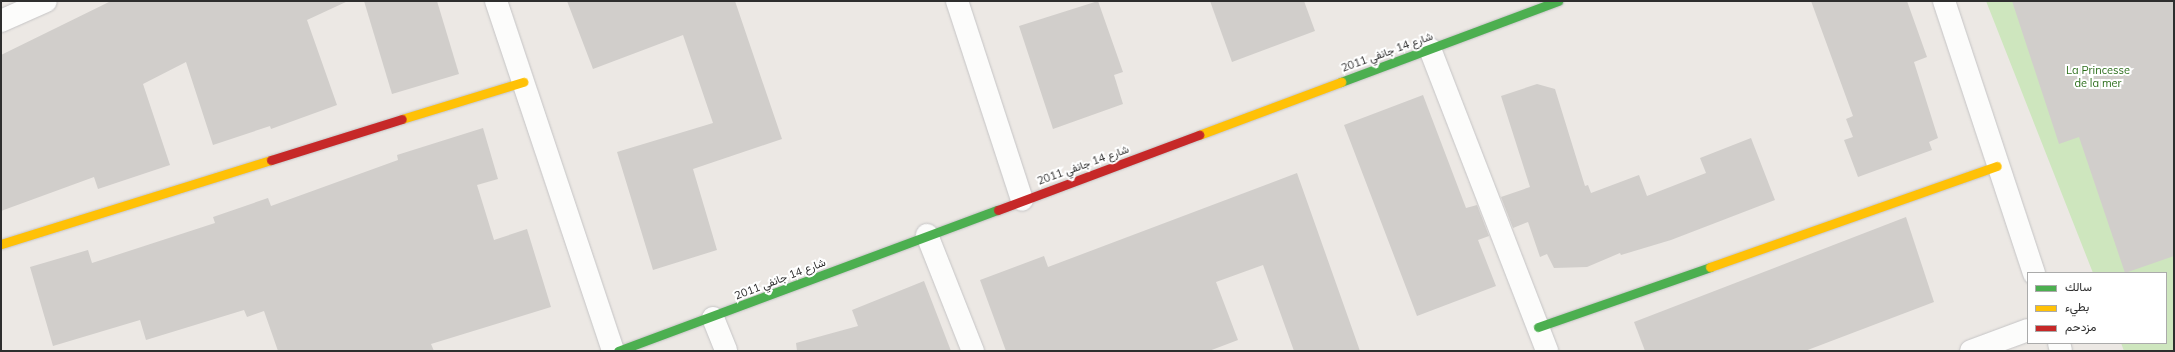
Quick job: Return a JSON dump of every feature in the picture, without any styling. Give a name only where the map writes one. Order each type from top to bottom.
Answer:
[{"type":"street","points":[[1,21],[46,1]]},
{"type":"street","points":[[496,1],[613,351]]},
{"type":"street","points":[[957,1],[1022,200]]},
{"type":"street","name":"شارع 14 جانفي 2011","points":[[618,351],[713,318],[927,235],[1558,1]]},
{"type":"street","points":[[1944,1],[1997,166],[2034,272]]},
{"type":"street","points":[[1430,48],[1546,351]]},
{"type":"street","points":[[1,244],[523,82]]},
{"type":"street","points":[[1538,327],[1997,166]]},
{"type":"street","points":[[927,235],[973,351]]},
{"type":"street","points":[[713,318],[726,351]]},
{"type":"street","points":[[1971,351],[2027,330]]},
{"type":"green space","name":"La Princesse de la mer","points":[[1986,1],[2174,1],[2174,351],[2124,351],[2121,344],[2167,344],[2167,272],[2093,272]]},
{"type":"building","points":[[111,1],[348,1],[307,20],[337,105],[271,129],[270,126],[213,145],[186,62],[143,84],[170,165],[98,189],[94,177],[1,211],[1,55]]},
{"type":"building","points":[[364,1],[437,1],[459,74],[392,94]]},
{"type":"building","points":[[567,1],[735,1],[782,139],[693,169],[717,250],[653,270],[617,152],[713,123],[683,35],[593,69]]},
{"type":"building","points":[[1098,1],[1123,72],[1114,75],[1123,104],[1053,129],[1019,26]]},
{"type":"building","points":[[1210,1],[1304,1],[1315,31],[1232,62]]},
{"type":"building","points":[[1811,1],[1907,1],[1927,57],[1914,62],[1938,138],[1929,142],[1932,150],[1858,177],[1844,140],[1853,137],[1846,119],[1853,116]]},
{"type":"building","name":"La Princesse de la mer","points":[[2012,1],[2174,1],[2174,256],[2125,272],[2079,137],[2059,144]]},
{"type":"building","points":[[1537,84],[1555,89],[1585,186],[1588,185],[1591,193],[1639,175],[1647,196],[1706,173],[1700,158],[1751,138],[1775,200],[1671,240],[1621,255],[1620,253],[1587,267],[1554,268],[1547,254],[1540,257],[1528,222],[1513,228],[1501,197],[1530,187],[1501,96]]},
{"type":"building","points":[[1423,95],[1466,208],[1477,205],[1489,236],[1478,240],[1496,286],[1417,316],[1344,125]]},
{"type":"building","points":[[483,128],[498,179],[477,185],[494,240],[527,229],[551,307],[431,344],[434,351],[278,351],[264,311],[247,317],[244,310],[146,340],[140,320],[53,346],[30,267],[88,250],[92,263],[215,223],[213,217],[268,198],[271,206],[398,160],[397,155]]},
{"type":"building","points":[[1297,173],[1360,351],[1294,351],[1263,265],[1216,282],[1238,340],[1209,351],[1006,351],[980,280],[1044,256],[1048,267]]},
{"type":"building","points":[[1906,217],[1934,302],[1805,351],[1645,351],[1634,322]]},
{"type":"building","points":[[924,281],[951,351],[797,351],[796,343],[858,326],[852,310]]},
{"type":"traffic: fast","points":[[1341,82],[1558,1]]},
{"type":"traffic: fast","points":[[618,351],[998,210]]},
{"type":"traffic: fast","points":[[1538,327],[1710,267]]},
{"type":"traffic: slow","points":[[402,119],[523,82]]},
{"type":"traffic: slow","points":[[1199,135],[1341,82]]},
{"type":"traffic: slow","points":[[1,244],[271,160]]},
{"type":"traffic: slow","points":[[1710,267],[1997,166]]},
{"type":"traffic: jam","points":[[271,160],[402,119]]},
{"type":"traffic: jam","points":[[998,210],[1199,135]]}]
